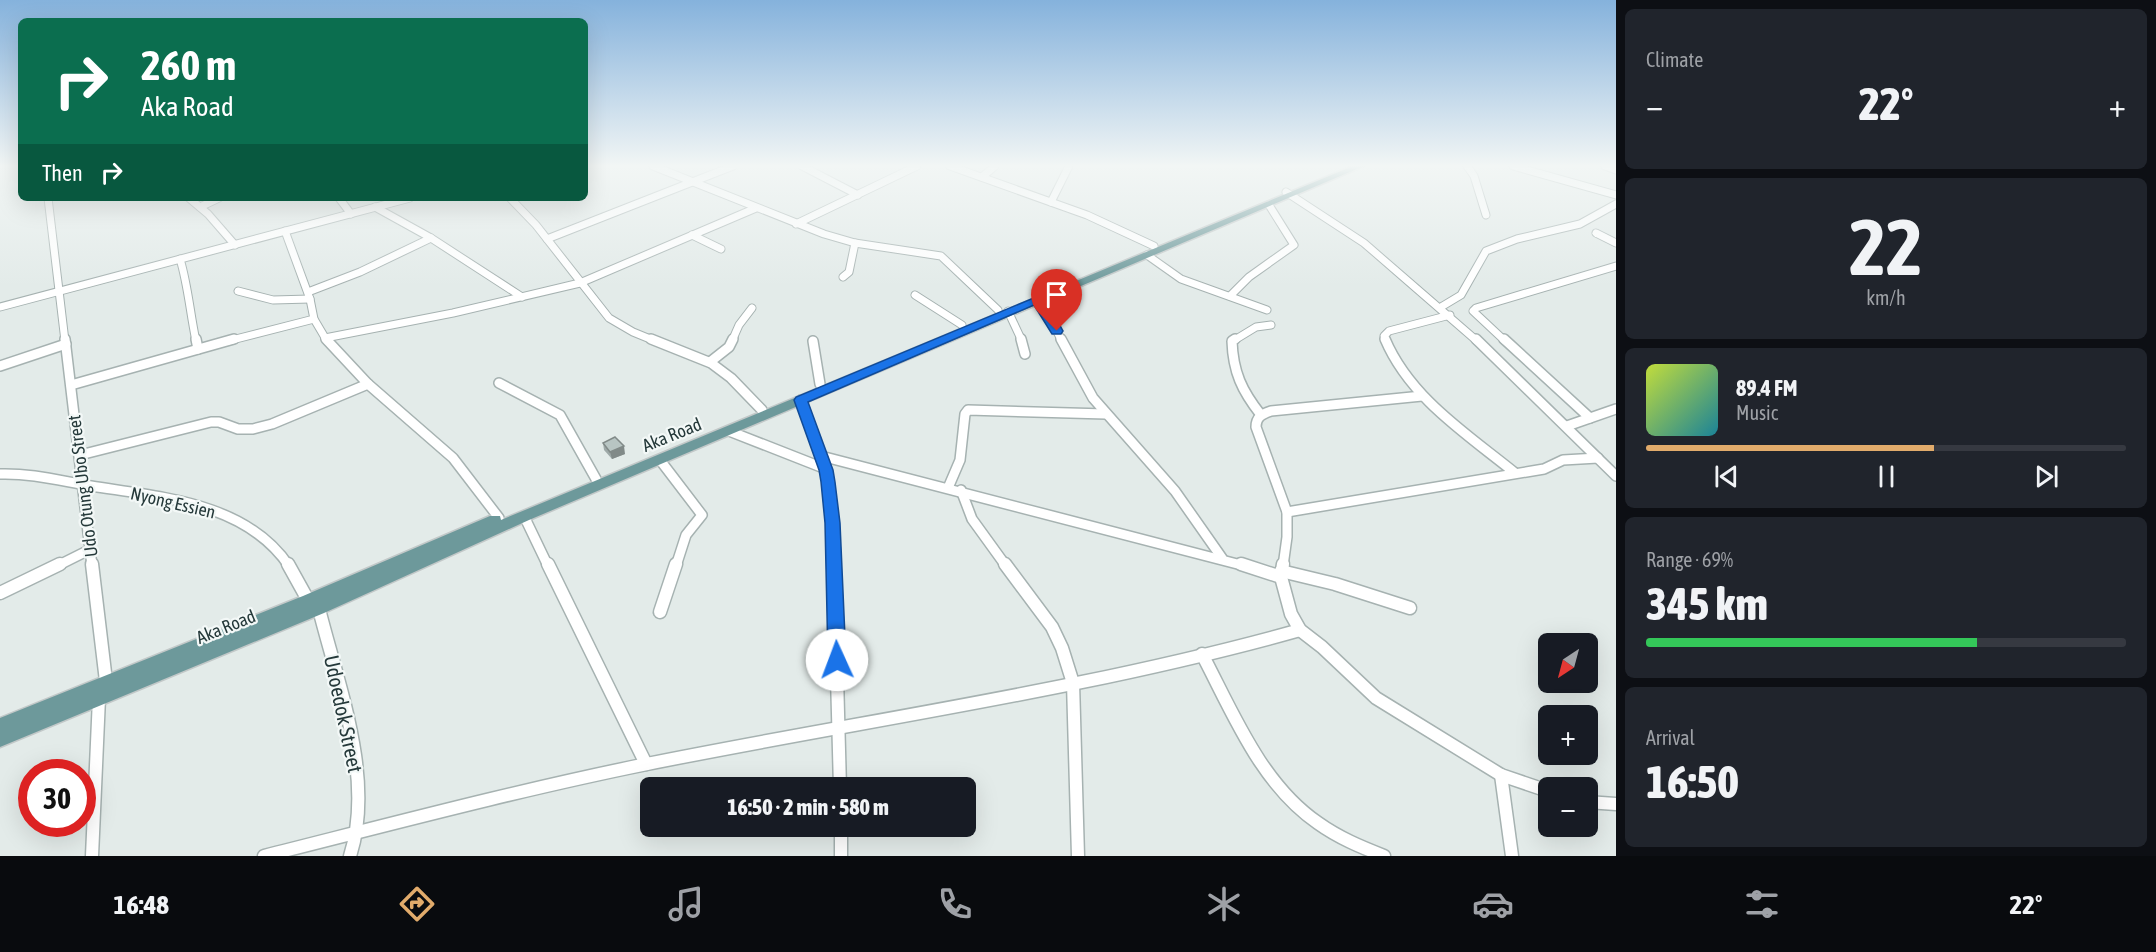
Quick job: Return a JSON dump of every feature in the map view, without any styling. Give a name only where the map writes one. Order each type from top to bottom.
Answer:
[{"type":"main road","name":"Aka Road","points":[[0,739],[319,609],[524,516],[729,431],[1003,311],[1258,206]]},
{"type":"main road","name":"Aka Road","points":[[0,726],[308,600],[962,325],[1036,300],[1150,251],[1267,206]]},
{"type":"street","name":"Udo Otung Ubo Street","points":[[49,206],[106,681]]},
{"type":"street","points":[[345,206],[351,214]]},
{"type":"street","points":[[0,307],[379,206]]},
{"type":"street","points":[[517,206],[547,239],[602,311],[618,325],[710,362],[762,410]]},
{"type":"street","points":[[547,239],[634,206]]},
{"type":"street","points":[[751,206],[796,224],[855,243],[941,256],[1003,311],[1020,334],[1025,354]]},
{"type":"street","points":[[796,224],[831,206]]},
{"type":"street","points":[[1062,206],[1087,215],[1150,251],[1181,279],[1267,310]]},
{"type":"street","points":[[1230,296],[1249,278],[1293,248],[1294,245],[1270,206]]},
{"type":"street","points":[[1309,206],[1366,243],[1495,354],[1616,476]]},
{"type":"street","points":[[1483,206],[1486,215]]},
{"type":"street","points":[[1441,307],[1461,296],[1486,251],[1517,239],[1580,224],[1612,206]]},
{"type":"street","points":[[200,207],[235,245]]},
{"type":"street","points":[[375,207],[431,238],[522,297]]},
{"type":"street","points":[[325,338],[522,297],[580,282],[756,208]]},
{"type":"street","points":[[285,231],[309,296],[314,319],[325,338],[368,384],[453,458],[499,518]]},
{"type":"street","points":[[1596,233],[1616,243]]},
{"type":"street","points":[[692,235],[721,249]]},
{"type":"street","points":[[238,291],[273,300],[309,296],[431,238]]},
{"type":"street","points":[[843,277],[849,272],[855,243]]},
{"type":"street","points":[[180,259],[186,279],[187,298],[198,349]]},
{"type":"street","points":[[1590,418],[1473,311],[1476,308],[1616,266]]},
{"type":"street","points":[[915,295],[962,325]]},
{"type":"street","points":[[1036,300],[1048,315],[1093,398],[1175,491],[1222,558]]},
{"type":"street","points":[[1254,305],[1272,325],[1256,327],[1232,341],[1233,366],[1239,387],[1261,415]]},
{"type":"street","points":[[710,362],[729,347],[739,325],[752,308]]},
{"type":"street","points":[[1450,315],[1389,331],[1384,336],[1389,353],[1422,396],[1515,473]]},
{"type":"street","points":[[71,385],[314,319]]},
{"type":"street","points":[[813,341],[820,384]]},
{"type":"street","points":[[0,366],[66,344]]},
{"type":"street","points":[[499,383],[560,415],[596,479]]},
{"type":"street","points":[[80,455],[211,422],[219,422],[238,429],[253,429],[272,424],[368,384]]},
{"type":"street","points":[[1422,396],[1271,411],[1261,415],[1256,421],[1256,427],[1287,512],[1287,537],[1281,574],[1291,614],[1300,630],[1322,647],[1376,698],[1502,775],[1538,788]]},
{"type":"street","points":[[801,400],[826,470],[833,523],[840,777]]},
{"type":"street","points":[[948,488],[960,460],[965,414],[968,410],[1106,414]]},
{"type":"street","points":[[1567,426],[1616,410]]},
{"type":"street","points":[[729,431],[826,470]]},
{"type":"street","points":[[821,456],[962,490],[1281,574],[1335,584],[1410,608]]},
{"type":"street","points":[[1287,512],[1544,469],[1563,460],[1598,458]]},
{"type":"street","points":[[660,460],[702,515],[686,535],[660,612]]},
{"type":"street","name":"Nyong Essien","points":[[0,474],[83,485],[196,505],[231,518],[267,540],[275,548],[297,576],[308,600]]},
{"type":"street","points":[[962,490],[972,519],[1052,627],[1062,648],[1072,683],[1078,856]]},
{"type":"street","points":[[524,516],[646,764]]},
{"type":"street","points":[[0,593],[91,549]]},
{"type":"street","name":"Udoedok Street","points":[[319,609],[358,763],[357,834],[350,856]]},
{"type":"street","points":[[264,856],[499,797],[646,764],[1072,683],[1300,630]]},
{"type":"street","points":[[1202,654],[1256,757],[1297,809],[1329,833],[1384,856]]},
{"type":"street","points":[[92,856],[99,698]]},
{"type":"street","points":[[1502,775],[1512,856]]},
{"type":"street","points":[[1598,803],[1616,804]]},
{"type":"street","points":[[841,837],[841,856]]},
{"type":"building","points":[[615,437],[624,446],[610,452],[603,443]]},
{"type":"route","points":[[837,660],[833,523],[828,482],[826,470],[801,400],[1036,300],[1057,331]]}]
